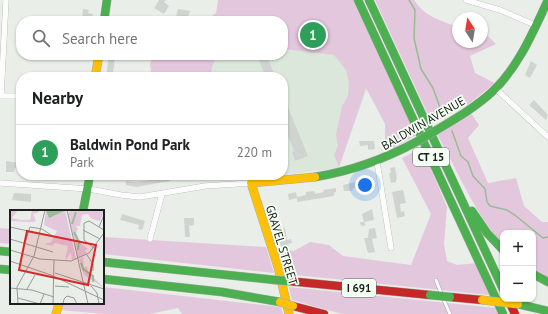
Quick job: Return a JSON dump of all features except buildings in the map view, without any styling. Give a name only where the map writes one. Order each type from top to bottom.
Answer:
[{"type":"main road","points":[[105,16],[107,0]]},
{"type":"main road","name":"CT 15","points":[[358,0],[504,314]]},
{"type":"main road","name":"CT 15","points":[[369,0],[500,283]]},
{"type":"main road","name":"BALDWIN AVENUE","points":[[288,179],[331,175],[377,162],[418,141],[475,106],[496,89],[515,64],[548,0]]},
{"type":"main road","points":[[96,72],[98,60]]},
{"type":"main road","points":[[450,176],[460,188],[484,228],[500,247]]},
{"type":"main road","points":[[83,210],[89,189],[90,180]]},
{"type":"main road","name":"BALDWIN AVENUE","points":[[251,183],[281,180]]},
{"type":"main road","name":"GRAVEL STREET","points":[[251,183],[278,267],[289,314]]},
{"type":"main road","points":[[0,251],[10,252]]},
{"type":"main road","name":"I 691","points":[[104,262],[548,307]]},
{"type":"main road","points":[[0,269],[10,270]]},
{"type":"main road","points":[[536,276],[548,282]]},
{"type":"main road","points":[[104,279],[233,293],[280,302],[324,314]]},
{"type":"main road","points":[[509,302],[514,314]]},
{"type":"main road","points":[[56,314],[59,304]]},
{"type":"main road","points":[[521,304],[548,312]]},
{"type":"street","points":[[466,0],[500,10],[535,25]]},
{"type":"street","points":[[4,3],[1,96],[16,96]]},
{"type":"street","points":[[496,89],[548,137]]},
{"type":"street","points":[[377,162],[391,248]]},
{"type":"street","name":"BALDWIN AVENUE","points":[[0,183],[89,189],[130,197],[162,194],[205,186],[251,183]]},
{"type":"street","points":[[150,239],[162,194]]},
{"type":"lane","points":[[436,280],[450,314]]},
{"type":"shaded area","points":[[218,0],[353,0],[416,135],[390,150],[385,142],[385,124],[366,88],[339,167],[334,155],[338,146],[336,135],[342,106],[348,96],[349,82],[346,70],[334,55],[288,50],[288,16],[212,16],[216,13]]},
{"type":"shaded area","points":[[375,0],[414,0],[418,6],[428,14],[452,25],[452,48],[487,48],[470,56],[475,73],[495,83],[469,104],[432,123]]},
{"type":"shaded area","points":[[488,37],[489,37],[496,44],[488,48]]},
{"type":"shaded area","points":[[288,50],[352,57],[367,88],[339,168],[288,174],[288,72],[209,72],[210,60],[288,60]]},
{"type":"shaded area","points":[[151,60],[215,60],[212,72],[151,72],[150,64]]},
{"type":"shaded area","points":[[470,112],[479,125],[468,138],[488,183],[516,178],[524,206],[542,222],[548,222],[548,277],[536,271],[536,230],[500,230],[500,241],[483,219],[437,134]]},
{"type":"shaded area","points":[[422,148],[447,207],[444,244],[447,261],[457,265],[477,263],[489,295],[286,274],[275,248],[294,251],[310,242],[329,245],[343,256],[411,265],[431,214],[402,158]]},
{"type":"shaded area","points":[[0,228],[10,229],[10,244],[0,243]]},
{"type":"shaded area","points":[[104,237],[266,247],[274,273],[104,254]]},
{"type":"shaded area","points":[[104,287],[281,307],[283,314],[182,314],[178,308],[150,314],[105,314],[60,310],[62,304],[104,304]]},
{"type":"shaded area","points":[[289,287],[497,308],[499,314],[342,314],[292,300]]},
{"type":"waterway","points":[[409,0],[415,10],[414,38],[421,69],[433,88],[441,110]]},
{"type":"waterway","points":[[452,131],[461,156],[468,162],[473,176],[485,189],[487,202],[490,206],[507,210],[543,238],[548,237]]},
{"type":"traffic: fast","points":[[105,16],[107,0]]},
{"type":"traffic: fast","points":[[358,0],[503,314]]},
{"type":"traffic: fast","points":[[369,0],[500,283]]},
{"type":"traffic: fast","points":[[435,131],[480,102],[502,81],[525,48],[548,0]]},
{"type":"traffic: fast","points":[[418,141],[435,131]]},
{"type":"traffic: fast","points":[[315,177],[368,164],[418,141]]},
{"type":"traffic: fast","points":[[83,210],[89,180]]},
{"type":"traffic: fast","points":[[472,211],[487,233],[500,247]]},
{"type":"traffic: fast","points":[[0,251],[10,252]]},
{"type":"traffic: fast","points":[[104,262],[275,280]]},
{"type":"traffic: fast","points":[[0,269],[10,270]]},
{"type":"traffic: fast","points":[[536,276],[548,282]]},
{"type":"traffic: fast","points":[[104,279],[222,292],[280,302]]},
{"type":"traffic: fast","points":[[275,280],[288,281]]},
{"type":"traffic: fast","points":[[430,295],[450,297]]},
{"type":"traffic: fast","points":[[518,304],[548,311]]},
{"type":"traffic: slow","points":[[96,72],[98,60]]},
{"type":"traffic: slow","points":[[288,180],[315,177]]},
{"type":"traffic: slow","points":[[283,180],[251,183],[278,267],[289,314]]},
{"type":"traffic: slow","points":[[482,300],[518,304]]},
{"type":"traffic: slow","points":[[280,302],[293,306]]},
{"type":"traffic: slow","points":[[56,314],[59,304]]},
{"type":"traffic: jam","points":[[288,281],[430,295]]},
{"type":"traffic: jam","points":[[450,297],[482,300]]},
{"type":"traffic: jam","points":[[509,302],[515,314]]},
{"type":"traffic: jam","points":[[293,306],[324,314]]},
{"type":"place","name":"Baldwin Pond Park","points":[[313,35]]}]
